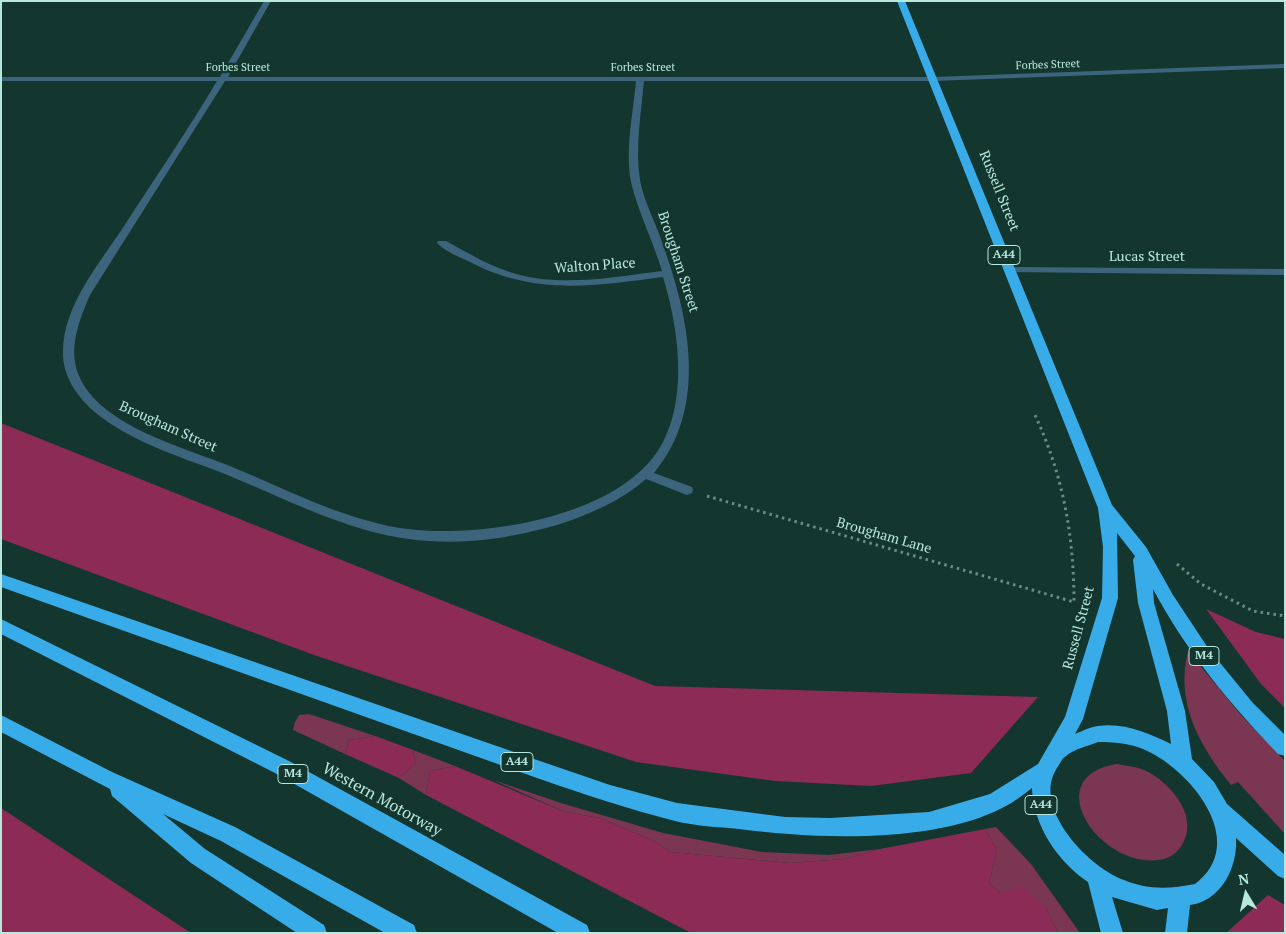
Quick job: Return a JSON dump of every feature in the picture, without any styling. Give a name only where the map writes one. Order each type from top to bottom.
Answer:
[{"type":"highway","name":"Russell Street","points":[[901,1],[1106,508],[1111,547],[1110,598],[1074,719],[1056,751]]},
{"type":"highway","name":"Russell Street","points":[[1106,508],[1140,551]]},
{"type":"highway","name":"M4","points":[[1140,551],[1167,600],[1202,653],[1246,708],[1285,748]]},
{"type":"highway","points":[[1140,551],[1146,603],[1176,711],[1183,762]]},
{"type":"highway","name":"A44","points":[[1,580],[537,769],[610,794],[677,812],[785,826],[821,827],[929,821],[996,801],[1043,771],[1056,751],[1067,742],[1081,737],[1113,734],[1149,742],[1183,762],[1205,784],[1220,810],[1226,830],[1227,849],[1222,867],[1213,882],[1198,893],[1180,900],[1154,902],[1139,899],[1125,896],[1098,883],[1068,858],[1049,829],[1040,799],[1043,771]]},
{"type":"highway","name":"Western Motorway","points":[[1,626],[282,767],[579,933]]},
{"type":"highway","points":[[1,723],[105,778],[228,834],[406,933]]},
{"type":"highway","points":[[105,778],[198,856],[316,933]]},
{"type":"highway","points":[[1220,810],[1285,869]]},
{"type":"highway","points":[[1098,883],[1112,933]]},
{"type":"highway","points":[[1176,933],[1180,900]]},
{"type":"street","name":"Brougham Street","points":[[268,1],[223,79],[78,308],[67,343],[68,357],[73,377],[86,398],[101,412],[141,435],[347,519],[393,532],[420,536],[490,535],[553,522],[603,501],[645,474],[664,455],[671,440],[681,403],[684,365],[682,323],[668,273],[636,177],[640,79]]},
{"type":"street","name":"Forbes Street","points":[[1,79],[932,80],[1285,66]]},
{"type":"street","name":"Walton Place","points":[[442,243],[500,272],[530,281],[573,284],[668,273]]},
{"type":"street","name":"Lucas Street","points":[[1010,270],[1285,272]]},
{"type":"street","points":[[645,474],[687,490]]},
{"type":"path","name":"Brougham Lane","points":[[687,490],[1074,602],[1072,530],[1064,493],[1044,434],[1035,416]]},
{"type":"path","points":[[1140,551],[1177,564],[1202,584],[1253,611],[1285,616]]},
{"type":"shaded area","points":[[1,423],[655,686],[1038,697],[971,773],[871,786],[775,781],[636,762],[314,655],[1,539]]},
{"type":"shaded area","points":[[1206,609],[1256,632],[1285,639],[1285,708],[1261,684]]},
{"type":"shaded area","points":[[1188,651],[1241,715],[1285,761],[1285,834],[1238,782],[1231,785],[1219,770],[1200,739],[1187,706],[1185,670]]},
{"type":"shaded area","points":[[309,714],[375,736],[349,740],[345,754],[293,730],[299,715]]},
{"type":"shaded area","points":[[375,736],[413,750],[416,763],[399,778],[345,754],[349,740]]},
{"type":"shaded area","points":[[413,750],[455,766],[430,771],[426,795],[399,778],[416,763]]},
{"type":"shaded area","points":[[1117,764],[1138,768],[1150,773],[1175,794],[1181,804],[1187,824],[1186,835],[1182,845],[1172,856],[1158,860],[1136,858],[1115,850],[1098,836],[1085,819],[1079,801],[1082,785],[1094,772]]},
{"type":"shaded area","points":[[455,766],[565,812],[600,818],[654,841],[671,852],[790,863],[844,859],[880,849],[985,829],[997,850],[989,883],[1001,894],[1022,886],[1046,908],[1058,933],[691,933],[426,795],[430,771]]},
{"type":"shaded area","points":[[493,780],[561,803],[663,833],[762,852],[829,855],[880,849],[844,859],[790,863],[671,852],[654,841],[600,818],[565,812]]},
{"type":"shaded area","points":[[1,808],[191,933],[1,933]]},
{"type":"shaded area","points":[[996,827],[1031,864],[1080,933],[1058,933],[1046,908],[1001,894],[989,883],[997,850],[985,829]]},
{"type":"shaded area","points":[[1268,895],[1285,905],[1285,933],[1226,933]]}]
